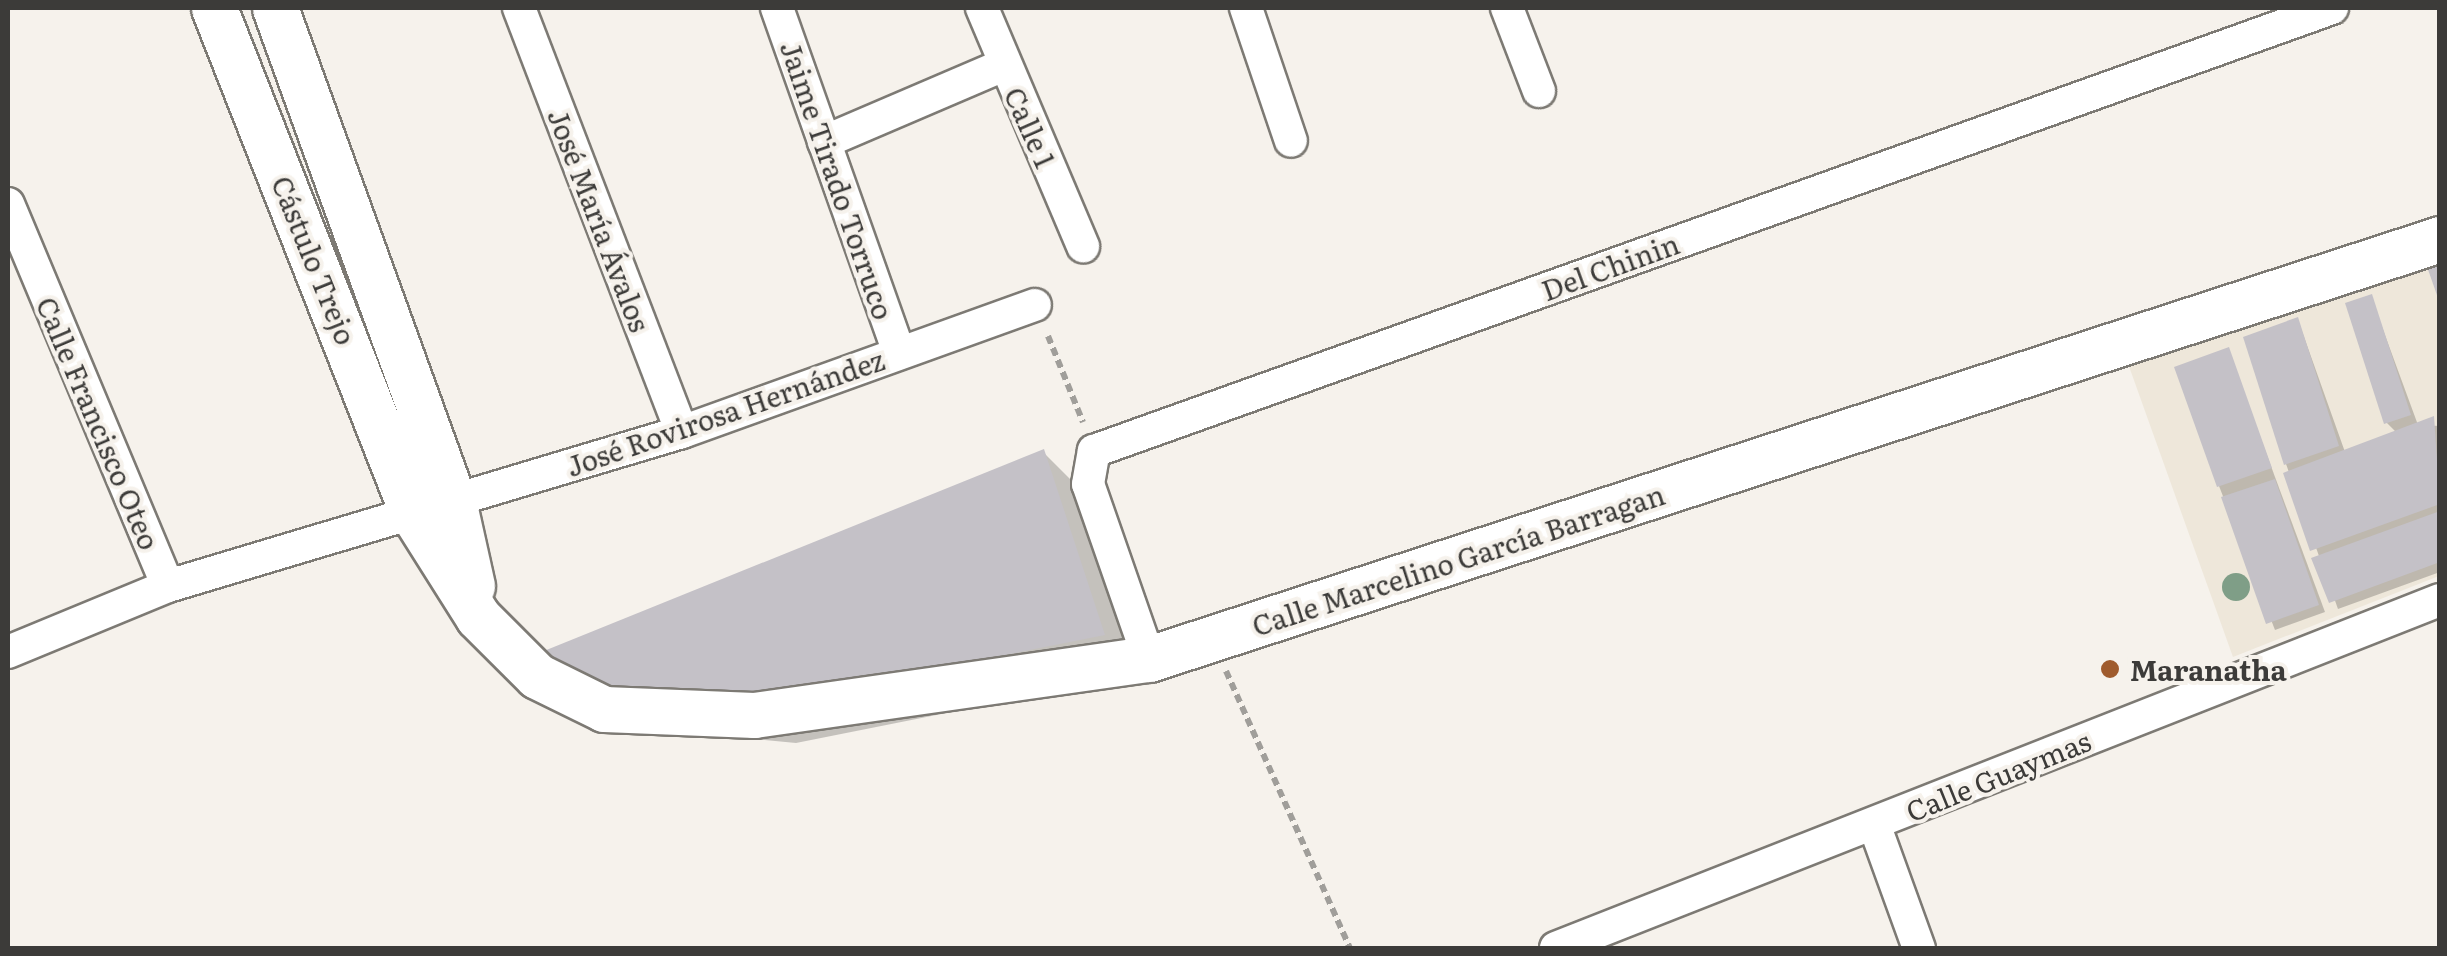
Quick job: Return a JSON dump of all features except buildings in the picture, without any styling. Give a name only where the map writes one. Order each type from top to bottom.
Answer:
[{"type":"street","name":"Cástulo Trejo","points":[[214,8],[433,507]]},
{"type":"street","name":"Cástulo Trejo","points":[[275,8],[433,507]]},
{"type":"street","name":"José María Ávalos","points":[[519,8],[682,432]]},
{"type":"street","name":"Jaime Tirado Torruco","points":[[777,8],[899,353]]},
{"type":"street","name":"Calle 1","points":[[982,8],[1083,246]]},
{"type":"street","points":[[1246,8],[1291,141]]},
{"type":"street","points":[[1507,8],[1539,92]]},
{"type":"street","name":"Del Chinin","points":[[1094,451],[2332,8]]},
{"type":"street","points":[[824,142],[1004,65]]},
{"type":"street","name":"Calle Francisco Oteo","points":[[8,204],[168,586]]},
{"type":"street","name":"Calle Marcelino García Barragan","points":[[433,507],[478,617],[537,676],[604,709],[754,714],[1149,659],[2440,239]]},
{"type":"street","name":"José Rovirosa Hernández","points":[[8,652],[168,586],[682,432],[1036,304]]},
{"type":"street","points":[[1094,451],[1088,484],[1149,659]]},
{"type":"street","name":"Calle Guaymas","points":[[1556,948],[2440,600]]},
{"type":"street","points":[[1874,824],[1919,948]]},
{"type":"path","points":[[1036,304],[1094,451]]},
{"type":"path","points":[[1211,638],[1350,948]]},
{"type":"shaded area","points":[[2426,264],[2440,303],[2439,576],[2233,657],[2126,358]]},
{"type":"place","name":"Maranatha","points":[[2110,669]]}]
